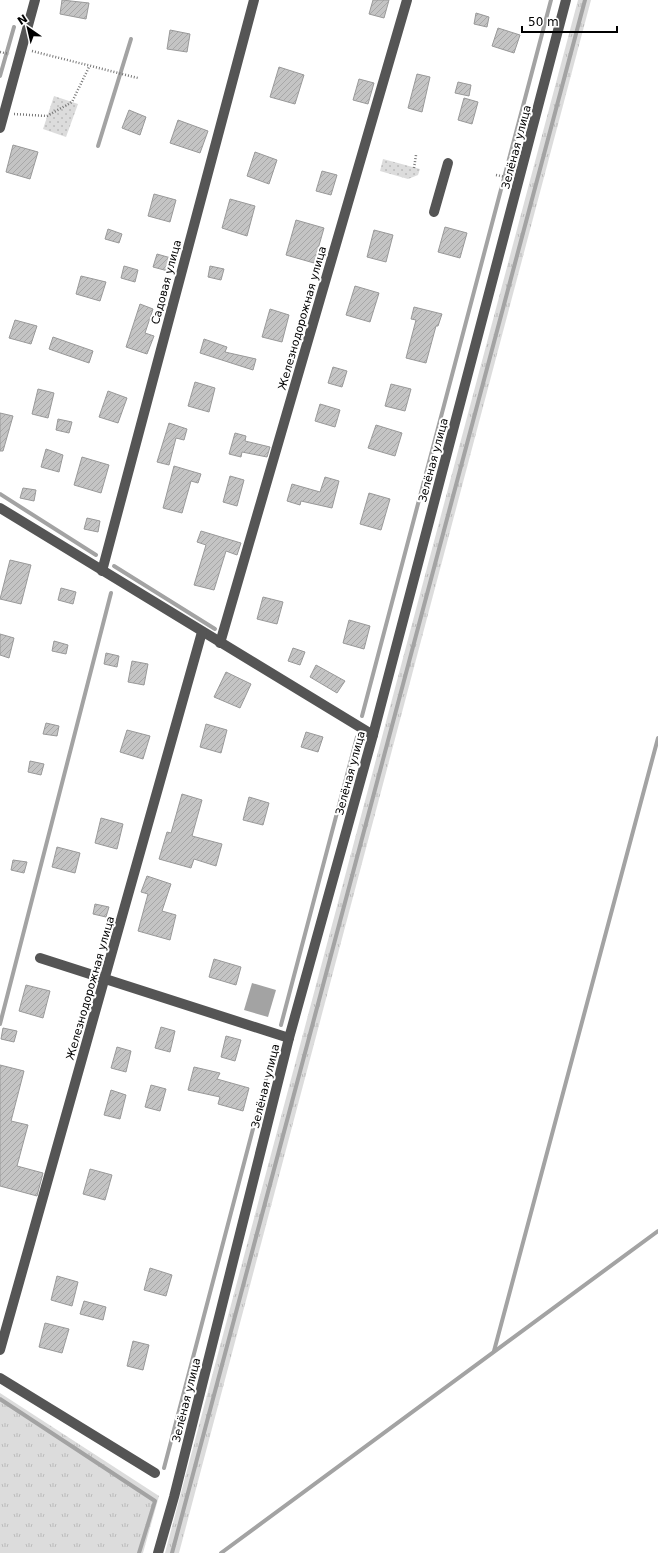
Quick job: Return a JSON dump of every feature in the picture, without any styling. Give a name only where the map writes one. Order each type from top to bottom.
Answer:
[{"type":"street","points":[[0,128],[35,0]]},
{"type":"street","name":"Садовая улица","points":[[102,571],[254,0]]},
{"type":"street","name":"Железнодорожная улица","points":[[220,643],[407,0]]},
{"type":"street","name":"Зелёная улица","points":[[158,1553],[176,1490],[289,1038],[373,735],[566,0]]},
{"type":"street","points":[[434,212],[448,163]]},
{"type":"street","points":[[0,508],[373,735]]},
{"type":"street","name":"Железнодорожная улица","points":[[0,1350],[202,632]]},
{"type":"street","points":[[40,958],[289,1038]]},
{"type":"street","points":[[0,1378],[155,1473]]},
{"type":"path","points":[[22,48],[115,72],[125,76],[138,78]]},
{"type":"path","points":[[1,52],[12,55]]},
{"type":"path","points":[[4,114],[47,116],[72,102],[89,66]]},
{"type":"path","points":[[414,168],[416,155]]},
{"type":"green space","points":[[578,0],[591,0],[179,1553],[165,1553]]},
{"type":"green space","points":[[54,96],[78,104],[66,137],[43,129]]},
{"type":"green space","points":[[383,159],[420,169],[418,175],[408,179],[380,171]]},
{"type":"green space","points":[[0,1393],[159,1496],[143,1553],[0,1553]]},
{"type":"shaded area","points":[[252,983],[276,990],[268,1017],[244,1010]]},
{"type":"building","points":[[62,0],[89,3],[86,19],[60,14]]},
{"type":"building","points":[[373,0],[389,0],[384,18],[369,14]]},
{"type":"building","points":[[476,13],[489,17],[487,27],[474,24]]},
{"type":"building","points":[[498,28],[520,35],[514,53],[492,46]]},
{"type":"building","points":[[170,30],[190,34],[187,52],[167,49]]},
{"type":"building","points":[[279,67],[304,75],[295,104],[270,97]]},
{"type":"building","points":[[417,74],[430,77],[422,112],[408,108]]},
{"type":"building","points":[[359,79],[374,83],[368,104],[353,100]]},
{"type":"building","points":[[458,82],[471,85],[469,96],[455,93]]},
{"type":"building","points":[[464,98],[478,102],[472,124],[458,120]]},
{"type":"building","points":[[129,110],[146,117],[140,135],[122,128]]},
{"type":"building","points":[[178,120],[208,131],[200,153],[170,143]]},
{"type":"building","points":[[13,145],[38,152],[30,179],[6,172]]},
{"type":"building","points":[[255,152],[277,160],[269,184],[247,176]]},
{"type":"building","points":[[322,171],[337,175],[331,195],[316,191]]},
{"type":"building","points":[[154,194],[176,200],[170,222],[148,216]]},
{"type":"building","points":[[230,199],[255,206],[247,236],[222,228]]},
{"type":"building","points":[[296,220],[324,228],[314,263],[286,255]]},
{"type":"building","points":[[445,227],[467,233],[460,258],[438,252]]},
{"type":"building","points":[[108,229],[122,234],[119,243],[105,239]]},
{"type":"building","points":[[374,230],[393,235],[386,262],[367,257]]},
{"type":"building","points":[[157,254],[171,258],[168,271],[153,267]]},
{"type":"building","points":[[124,266],[138,270],[135,282],[121,278]]},
{"type":"building","points":[[210,266],[224,269],[221,280],[208,277]]},
{"type":"building","points":[[81,276],[106,282],[100,301],[76,294]]},
{"type":"building","points":[[355,286],[379,293],[370,322],[346,315]]},
{"type":"building","points":[[140,304],[153,309],[145,333],[154,336],[147,354],[126,347]]},
{"type":"building","points":[[414,307],[442,314],[438,326],[436,326],[426,363],[406,358],[416,320],[411,319]]},
{"type":"building","points":[[270,309],[289,315],[282,342],[262,337]]},
{"type":"building","points":[[15,320],[37,326],[31,344],[9,338]]},
{"type":"building","points":[[53,337],[93,351],[89,363],[49,349]]},
{"type":"building","points":[[204,339],[227,347],[225,352],[256,359],[253,370],[200,353]]},
{"type":"building","points":[[333,367],[347,371],[342,387],[328,383]]},
{"type":"building","points":[[195,382],[215,388],[209,412],[188,406]]},
{"type":"building","points":[[391,384],[411,389],[405,411],[385,406]]},
{"type":"building","points":[[38,389],[54,393],[48,418],[32,414]]},
{"type":"building","points":[[108,391],[127,398],[118,423],[99,417]]},
{"type":"building","points":[[320,404],[340,410],[335,427],[315,421]]},
{"type":"building","points":[[0,413],[13,416],[3,451],[0,451]]},
{"type":"building","points":[[58,419],[72,422],[69,433],[56,430]]},
{"type":"building","points":[[169,423],[187,429],[184,440],[176,438],[169,465],[157,462]]},
{"type":"building","points":[[376,425],[402,433],[395,456],[368,448]]},
{"type":"building","points":[[235,433],[246,436],[245,441],[270,447],[267,457],[242,452],[241,457],[229,454]]},
{"type":"building","points":[[46,449],[63,455],[59,472],[41,467]]},
{"type":"building","points":[[82,457],[109,465],[101,493],[74,485]]},
{"type":"building","points":[[174,466],[201,474],[198,483],[191,481],[182,513],[163,508]]},
{"type":"building","points":[[230,476],[244,480],[237,506],[223,502]]},
{"type":"building","points":[[325,477],[339,481],[332,508],[301,501],[300,505],[287,501],[292,484],[320,492]]},
{"type":"building","points":[[23,488],[36,490],[34,501],[20,498]]},
{"type":"building","points":[[369,493],[390,499],[381,530],[360,524]]},
{"type":"building","points":[[87,518],[100,521],[98,532],[84,529]]},
{"type":"building","points":[[201,531],[241,543],[237,555],[226,551],[214,590],[194,585],[206,545],[197,542]]},
{"type":"building","points":[[10,560],[31,565],[21,604],[0,599]]},
{"type":"building","points":[[61,588],[76,592],[73,604],[58,600]]},
{"type":"building","points":[[263,597],[283,602],[277,624],[257,619]]},
{"type":"building","points":[[349,620],[370,626],[364,649],[343,643]]},
{"type":"building","points":[[0,634],[14,638],[9,658],[0,655]]},
{"type":"building","points":[[54,641],[68,645],[66,654],[52,651]]},
{"type":"building","points":[[293,648],[305,652],[300,665],[288,661]]},
{"type":"building","points":[[106,653],[119,656],[117,667],[104,664]]},
{"type":"building","points":[[132,661],[148,664],[144,685],[128,682]]},
{"type":"building","points":[[316,665],[345,681],[337,693],[310,677]]},
{"type":"building","points":[[226,672],[251,684],[240,708],[214,697]]},
{"type":"building","points":[[46,723],[59,726],[57,736],[43,734]]},
{"type":"building","points":[[206,724],[227,730],[221,753],[200,747]]},
{"type":"building","points":[[127,730],[150,736],[143,759],[120,752]]},
{"type":"building","points":[[306,732],[323,737],[318,752],[301,747]]},
{"type":"building","points":[[30,761],[44,764],[41,775],[28,772]]},
{"type":"building","points":[[182,794],[202,800],[192,836],[222,844],[216,866],[194,859],[191,868],[159,859],[167,832],[171,833]]},
{"type":"building","points":[[249,797],[269,803],[263,825],[243,820]]},
{"type":"building","points":[[101,818],[123,824],[117,849],[95,843]]},
{"type":"building","points":[[57,847],[80,853],[75,873],[52,867]]},
{"type":"building","points":[[13,860],[27,862],[24,873],[11,870]]},
{"type":"building","points":[[147,876],[171,884],[162,911],[176,915],[170,940],[138,931],[148,894],[141,892]]},
{"type":"building","points":[[95,904],[109,907],[106,917],[93,914]]},
{"type":"building","points":[[214,959],[241,967],[236,985],[209,977]]},
{"type":"building","points":[[26,985],[50,991],[43,1018],[19,1011]]},
{"type":"building","points":[[161,1027],[175,1031],[170,1052],[155,1048]]},
{"type":"building","points":[[3,1028],[17,1031],[14,1042],[1,1039]]},
{"type":"building","points":[[226,1036],[241,1040],[235,1061],[221,1057]]},
{"type":"building","points":[[117,1047],[131,1051],[126,1072],[111,1068]]},
{"type":"building","points":[[0,1065],[24,1071],[11,1121],[28,1125],[17,1166],[43,1173],[37,1196],[0,1186]]},
{"type":"building","points":[[194,1067],[220,1073],[217,1079],[249,1088],[243,1111],[218,1104],[220,1097],[188,1090]]},
{"type":"building","points":[[151,1085],[166,1089],[160,1111],[145,1107]]},
{"type":"building","points":[[111,1090],[126,1095],[120,1119],[104,1115]]},
{"type":"building","points":[[90,1169],[112,1175],[105,1200],[83,1194]]},
{"type":"building","points":[[150,1268],[172,1275],[166,1296],[144,1290]]},
{"type":"building","points":[[57,1276],[78,1282],[72,1306],[51,1300]]},
{"type":"building","points":[[84,1301],[106,1307],[103,1320],[80,1314]]},
{"type":"building","points":[[45,1323],[69,1329],[62,1353],[39,1347]]},
{"type":"building","points":[[133,1341],[149,1345],[143,1370],[127,1366]]},
{"type":"waterway","points":[[362,716],[551,0]]},
{"type":"waterway","points":[[172,1553],[585,0]]},
{"type":"waterway","points":[[0,76],[14,27]]},
{"type":"waterway","points":[[98,146],[131,39]]},
{"type":"waterway","points":[[0,494],[96,555]]},
{"type":"waterway","points":[[114,566],[215,629]]},
{"type":"waterway","points":[[0,1024],[111,593]]},
{"type":"waterway","points":[[281,1025],[357,737]]},
{"type":"waterway","points":[[494,1351],[658,738]]},
{"type":"waterway","points":[[164,1468],[275,1045]]},
{"type":"waterway","points":[[221,1553],[658,1231]]},
{"type":"waterway","points":[[0,1399],[155,1501],[139,1553]]}]
